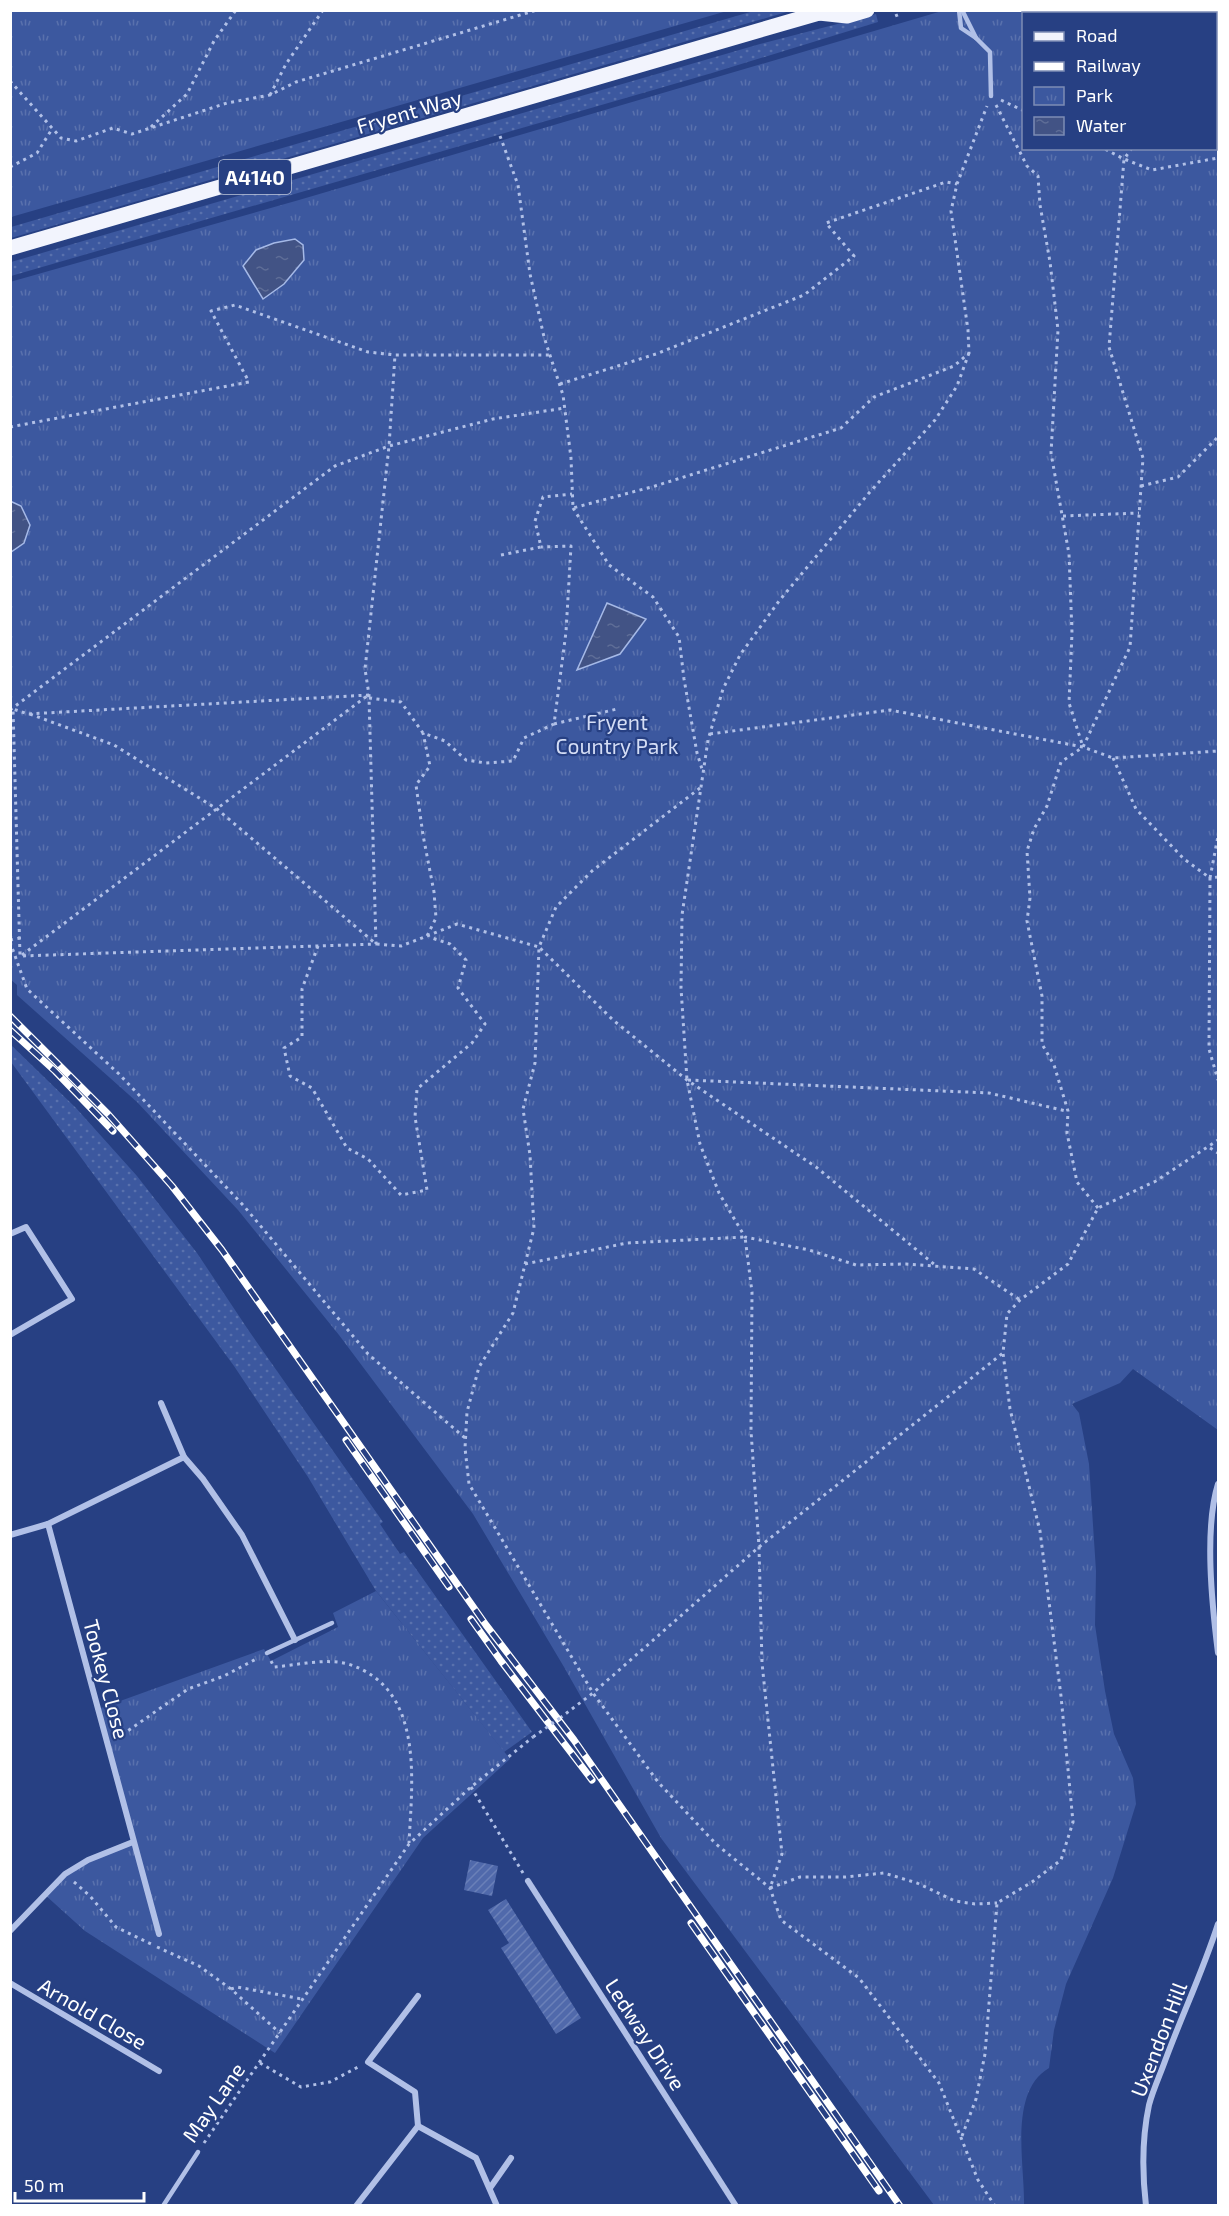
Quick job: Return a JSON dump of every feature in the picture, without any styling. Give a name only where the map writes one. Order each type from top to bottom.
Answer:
[{"type":"main road","name":"Fryent Way","points":[[10,249],[821,12],[847,16],[867,10]]},
{"type":"street","points":[[10,1234],[26,1227],[72,1299],[10,1335]]},
{"type":"street","points":[[161,1403],[184,1457],[215,1494],[242,1535],[295,1640]]},
{"type":"street","points":[[10,1535],[48,1524],[184,1457]]},
{"type":"street","points":[[1218,1484],[1212,1515],[1218,1653]]},
{"type":"street","name":"Tookey Close","points":[[48,1524],[159,1934]]},
{"type":"street","points":[[10,1931],[65,1874],[88,1860],[133,1842]]},
{"type":"street","name":"Ledway Drive","points":[[528,1881],[736,2205]]},
{"type":"street","name":"Uxendon Hill","points":[[1146,2205],[1143,2143],[1150,2103],[1175,2032],[1203,1970],[1218,1924]]},
{"type":"street","name":"Arnold Close","points":[[10,1983],[159,2071]]},
{"type":"street","points":[[356,2205],[418,2126],[415,2092],[368,2062],[418,1996]]},
{"type":"street","points":[[418,2126],[476,2158],[497,2205]]},
{"type":"street","points":[[490,2188],[511,2158]]},
{"type":"lane","points":[[960,10],[976,38]]},
{"type":"lane","points":[[960,10],[961,28],[976,38],[990,52],[991,96]]},
{"type":"lane","points":[[267,1653],[332,1623]]},
{"type":"lane","name":"May Lane","points":[[163,2205],[198,2152]]},
{"type":"path","points":[[150,128],[187,94],[214,41],[236,10]]},
{"type":"path","points":[[270,95],[285,64],[323,10]]},
{"type":"path","points":[[10,81],[61,138],[76,141],[113,128],[132,134],[227,103],[270,95],[296,82],[537,10]]},
{"type":"path","points":[[896,14],[898,19]]},
{"type":"path","points":[[991,96],[1022,111]]},
{"type":"path","points":[[770,1888],[782,1854],[762,1663],[759,1547],[751,1431],[752,1292],[745,1237],[719,1192],[700,1144],[687,1080],[681,988],[682,915],[710,734],[723,690],[740,655],[794,583],[869,493],[935,420],[957,386],[969,353],[951,211],[957,184],[991,96]]},
{"type":"path","points":[[991,96],[1027,166],[1038,176],[1040,206],[1050,262],[1058,330],[1051,453],[1069,554],[1072,633],[1069,703],[1083,747]]},
{"type":"path","points":[[10,167],[37,153],[52,129]]},
{"type":"path","points":[[500,136],[518,185],[530,274],[565,408],[572,458],[573,508],[609,565],[653,597],[679,637],[693,732],[704,772]]},
{"type":"path","points":[[1107,150],[1152,170],[1218,158]]},
{"type":"path","points":[[1098,1208],[1077,1182],[1067,1133],[1068,1111],[1054,1065],[1042,1044],[1042,996],[1027,921],[1030,898],[1027,851],[1034,829],[1047,806],[1062,762],[1083,747],[1130,647],[1143,458],[1109,347],[1124,159],[1131,150]]},
{"type":"path","points":[[560,384],[656,354],[804,295],[854,256],[826,223],[946,182],[957,184]]},
{"type":"path","points":[[10,427],[249,382],[211,311],[235,305],[368,352],[395,355],[550,355]]},
{"type":"path","points":[[573,508],[655,486],[841,428],[874,397],[954,366],[969,353]]},
{"type":"path","points":[[376,944],[369,696],[365,669],[389,446],[395,355]]},
{"type":"path","points":[[12,710],[335,466],[389,446],[493,419],[565,408]]},
{"type":"path","points":[[1141,486],[1178,477],[1218,437]]},
{"type":"path","points":[[541,547],[535,521],[543,497],[572,494]]},
{"type":"path","points":[[1063,516],[1140,513]]},
{"type":"path","points":[[501,555],[541,547],[571,546],[567,632],[554,724]]},
{"type":"path","points":[[20,956],[369,696]]},
{"type":"path","points":[[28,714],[369,696],[401,702],[423,733],[430,766],[416,785],[434,892],[436,918],[427,936]]},
{"type":"path","points":[[423,733],[445,741],[466,760],[486,763],[513,760],[524,738],[554,724],[617,709]]},
{"type":"path","points":[[12,710],[114,745],[217,808],[376,944]]},
{"type":"path","points":[[12,710],[20,956]]},
{"type":"path","points":[[710,734],[890,710],[1083,747],[1113,758],[1218,751]]},
{"type":"path","points":[[1113,758],[1136,809],[1184,859],[1210,878],[1218,877]]},
{"type":"path","points":[[701,787],[647,827],[585,879],[556,907],[539,947],[535,1063],[523,1110],[530,1155],[534,1228],[513,1313],[479,1368],[467,1412],[465,1438],[469,1485],[593,1693],[658,1782],[716,1844],[770,1888],[781,1920],[859,1977],[939,2083],[978,2180],[996,2205]]},
{"type":"path","points":[[1218,836],[1210,878],[1209,1050],[1218,1080]]},
{"type":"path","points":[[20,956],[401,945],[457,924],[539,947],[613,1020],[687,1080],[816,1167],[937,1267]]},
{"type":"path","points":[[318,946],[302,989],[302,1037],[284,1048],[290,1077],[312,1088],[347,1148],[368,1159],[401,1195],[426,1190],[415,1117],[417,1089],[472,1043],[485,1024],[458,988],[466,960],[450,944],[427,936]]},
{"type":"path","points":[[20,938],[10,941],[27,989],[119,1074],[236,1197],[368,1354],[465,1438]]},
{"type":"path","points":[[687,1080],[989,1093],[1068,1111]]},
{"type":"path","points":[[770,1888],[800,1877],[845,1877],[884,1873],[917,1884],[955,1901],[975,1904],[997,1903],[1032,1882],[1061,1860],[1073,1822],[1061,1696],[1040,1531],[1010,1409],[1003,1353],[1007,1314],[1020,1300],[1068,1264],[1098,1208],[1156,1181],[1218,1140]]},
{"type":"path","points":[[1209,1148],[1218,1152]]},
{"type":"path","points":[[525,1264],[627,1243],[745,1237],[809,1250],[856,1265],[906,1264],[974,1269],[1020,1300]]},
{"type":"path","name":"May Lane","points":[[198,2152],[409,1844],[471,1787],[593,1693],[759,1547],[1003,1353]]},
{"type":"path","points":[[107,1745],[188,1689],[224,1676],[267,1653],[274,1667],[332,1662],[347,1664],[372,1676],[394,1698],[408,1733],[413,1766],[409,1844]]},
{"type":"path","points":[[471,1787],[528,1881]]},
{"type":"path","points":[[65,1874],[90,1896],[116,1927],[199,1966],[231,1989],[280,2033]]},
{"type":"path","points":[[961,2138],[976,2099],[985,2054],[997,1903]]},
{"type":"path","points":[[231,1989],[237,1987],[303,1999]]},
{"type":"path","points":[[260,2063],[301,2087],[330,2082],[368,2062]]},
{"type":"green space","points":[[11,10],[727,10],[727,11],[11,217]]},
{"type":"green space","points":[[757,10],[790,11],[11,238],[11,227]]},
{"type":"green space","name":"Fryent Country Park","points":[[942,11],[1218,11],[1218,1430],[1133,1369],[1120,1383],[1072,1404],[1079,1413],[1089,1464],[1096,1571],[1095,1625],[1105,1691],[1114,1734],[1133,1778],[1136,1804],[1113,1878],[1066,1984],[1054,2030],[1049,2068],[1036,2079],[1023,2111],[1024,2205],[934,2205],[661,1838],[564,1667],[473,1514],[339,1335],[238,1210],[137,1102],[17,995],[17,985],[10,979],[10,282],[299,200]]},
{"type":"green space","points":[[876,14],[878,22],[712,73],[11,276],[11,262],[760,44]]},
{"type":"green space","points":[[10,1044],[76,1108],[137,1176],[197,1253],[383,1522],[380,1524],[400,1554],[404,1552],[532,1732],[504,1752],[376,1591],[308,1477],[234,1366],[11,1062]]},
{"type":"green space","points":[[376,1591],[510,1759],[423,1838],[275,2053],[85,1931],[44,1894],[65,1874],[133,1842],[98,1709],[264,1649],[271,1661],[338,1627],[333,1613]]},
{"type":"water","points":[[295,239],[303,245],[304,260],[284,284],[263,299],[243,266],[256,250],[274,243]]},
{"type":"water","points":[[10,501],[21,506],[30,525],[24,543],[11,552]]},
{"type":"water","points":[[607,603],[646,619],[620,654],[577,670]]},
{"type":"building","points":[[470,1860],[498,1866],[492,1896],[464,1890]]},
{"type":"building","points":[[506,1899],[581,2018],[556,2034],[501,1948],[509,1943],[488,1910]]},
{"type":"railway","points":[[10,1016],[108,1114],[172,1186],[222,1250],[486,1625],[574,1740],[900,2206]]},
{"type":"railway","points":[[10,1030],[55,1071],[113,1131]]},
{"type":"railway","points":[[346,1440],[449,1587]]},
{"type":"railway","points":[[471,1619],[592,1780]]},
{"type":"railway","points":[[691,1923],[879,2191]]}]
